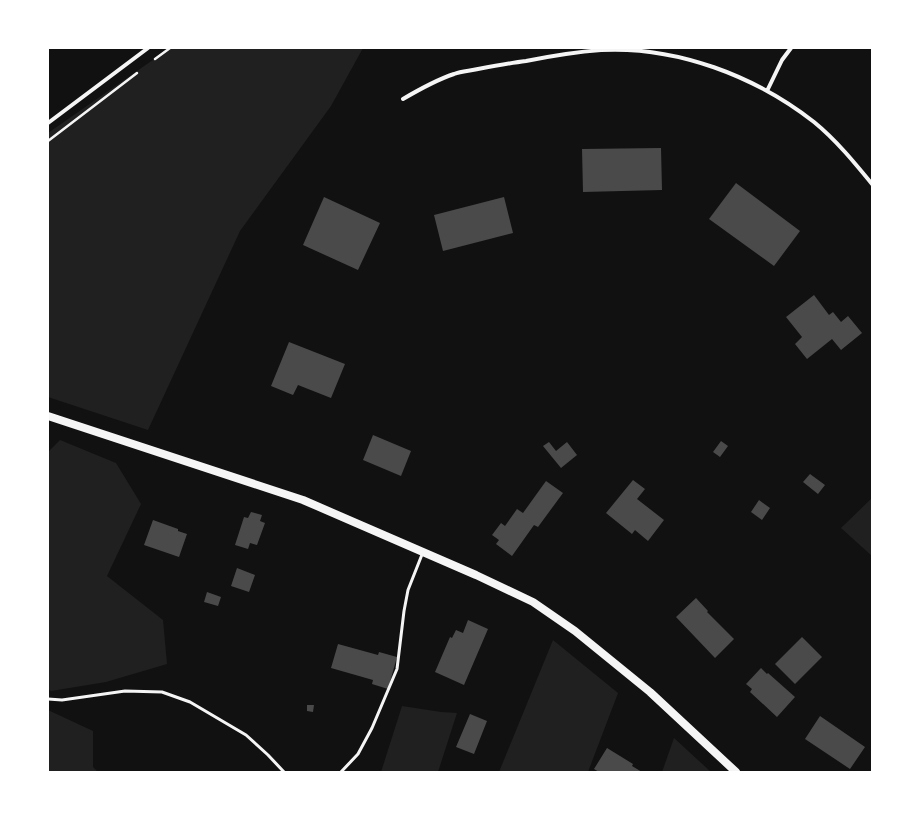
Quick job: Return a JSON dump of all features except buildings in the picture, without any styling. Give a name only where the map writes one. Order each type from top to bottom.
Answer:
[{"type":"main road","points":[[48,416],[303,500],[476,575],[533,602],[575,631],[650,692],[736,772]]},
{"type":"street","points":[[48,122],[148,48]]},
{"type":"street","points":[[767,91],[782,60],[791,48]]},
{"type":"street","points":[[403,99],[433,82],[456,73],[559,54],[602,50],[645,52],[687,59],[720,69],[752,82],[788,103],[815,123],[845,152],[872,184]]},
{"type":"lane","points":[[341,772],[358,754],[372,728],[398,669],[404,611],[408,590],[423,552]]},
{"type":"lane","points":[[48,699],[62,700],[125,692],[162,692],[190,702],[246,735],[284,772]]},
{"type":"path","points":[[152,62],[170,48]]},
{"type":"path","points":[[48,141],[140,71]]},
{"type":"shaded area","points":[[170,48],[363,48],[331,106],[240,231],[148,430],[48,397],[48,133]]},
{"type":"shaded area","points":[[60,440],[116,463],[141,504],[107,576],[163,620],[167,664],[106,682],[51,691],[48,689],[48,452]]},
{"type":"shaded area","points":[[872,498],[872,556],[841,528]]},
{"type":"shaded area","points":[[553,640],[618,693],[588,772],[499,772]]},
{"type":"shaded area","points":[[402,706],[457,713],[438,772],[381,772]]},
{"type":"shaded area","points":[[48,710],[93,731],[93,767],[98,772],[48,772]]},
{"type":"shaded area","points":[[674,738],[711,772],[662,772]]}]
